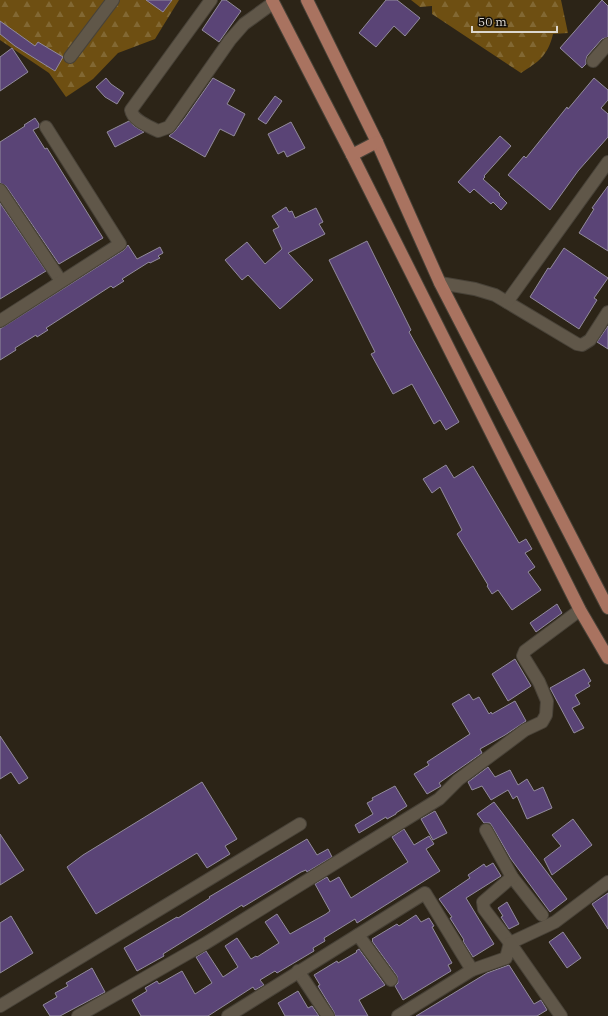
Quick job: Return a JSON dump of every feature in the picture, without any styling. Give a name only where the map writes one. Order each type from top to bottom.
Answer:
[{"type":"main road","points":[[307,0],[377,142],[440,283],[608,608]]},
{"type":"main road","points":[[273,1],[352,155],[580,610],[608,658]]},
{"type":"main road","points":[[352,155],[377,142]]},
{"type":"street","points":[[70,57],[114,0]]},
{"type":"street","points":[[211,0],[131,110],[132,115],[135,118],[158,131],[169,127],[230,40],[244,24],[273,1]]},
{"type":"street","points":[[593,61],[608,44]]},
{"type":"street","points":[[2,315],[61,281],[120,244],[46,127]]},
{"type":"street","points":[[507,302],[608,162]]},
{"type":"street","points":[[0,190],[61,281]]},
{"type":"street","points":[[440,283],[495,294],[577,344],[582,345],[590,340],[608,312]]},
{"type":"street","points":[[78,1016],[206,944],[439,799],[458,780],[525,730],[542,722],[546,715],[547,701],[539,682],[523,656],[525,651],[580,610]]},
{"type":"street","points":[[0,1006],[300,824]]},
{"type":"street","points":[[486,830],[512,876],[542,914]]},
{"type":"street","points":[[512,876],[483,902],[484,909],[510,943],[559,1015]]},
{"type":"street","points":[[510,943],[555,922],[608,882]]},
{"type":"street","points":[[232,1015],[298,971],[424,893],[472,970]]},
{"type":"street","points":[[358,934],[391,980]]},
{"type":"street","points":[[398,1016],[472,970],[506,958],[510,943]]},
{"type":"street","points":[[298,971],[328,1016]]},
{"type":"green space","points":[[0,0],[179,0],[155,39],[118,53],[93,79],[66,97],[49,73],[0,40]]},
{"type":"green space","points":[[411,0],[561,0],[568,33],[553,34],[551,42],[542,58],[521,73],[432,14],[432,6],[420,7]]},
{"type":"building","points":[[146,0],[172,0],[163,12]]},
{"type":"building","points":[[222,0],[226,0],[241,11],[219,42],[202,30]]},
{"type":"building","points":[[386,0],[397,0],[420,18],[405,36],[394,26],[376,47],[359,33]]},
{"type":"building","points":[[602,0],[608,6],[608,37],[602,39],[587,56],[586,64],[582,68],[560,48]]},
{"type":"building","points":[[0,21],[35,46],[38,42],[63,57],[55,71],[15,46],[0,34]]},
{"type":"building","points":[[12,48],[28,72],[0,91],[0,57]]},
{"type":"building","points":[[106,78],[111,84],[124,93],[117,104],[105,97],[96,87]]},
{"type":"building","points":[[213,78],[235,90],[227,104],[245,114],[234,136],[220,129],[205,157],[169,136],[185,118]]},
{"type":"building","points":[[594,78],[608,90],[608,100],[601,108],[608,114],[608,137],[578,171],[550,210],[508,175],[524,156],[526,158],[567,107],[568,109]]},
{"type":"building","points":[[275,96],[282,101],[266,124],[258,119]]},
{"type":"building","points":[[35,118],[39,124],[39,127],[33,130],[45,149],[47,148],[103,238],[59,264],[6,186],[0,183],[0,142]]},
{"type":"building","points":[[129,121],[144,132],[115,147],[107,132]]},
{"type":"building","points":[[291,122],[305,148],[287,157],[284,151],[278,154],[268,134]]},
{"type":"building","points":[[500,136],[511,146],[483,179],[500,194],[499,195],[507,203],[501,210],[493,202],[491,204],[474,189],[470,193],[458,182]]},
{"type":"building","points":[[608,186],[608,251],[579,233],[594,209],[592,208]]},
{"type":"building","points":[[0,203],[46,271],[0,299]]},
{"type":"building","points":[[286,207],[289,212],[292,211],[295,218],[316,208],[323,222],[319,224],[325,234],[288,253],[313,280],[280,309],[248,275],[242,280],[225,260],[247,242],[265,264],[282,249],[273,230],[279,227],[272,216]]},
{"type":"building","points":[[367,241],[411,330],[409,332],[459,422],[446,430],[440,420],[434,424],[412,384],[393,394],[371,354],[375,352],[329,260]]},
{"type":"building","points":[[128,245],[137,259],[160,247],[163,253],[158,256],[160,258],[150,263],[149,262],[122,279],[124,281],[113,288],[111,286],[46,328],[48,330],[37,337],[36,335],[15,348],[16,350],[0,360],[0,329],[124,250]]},
{"type":"building","points":[[564,248],[608,278],[594,298],[597,300],[579,329],[530,297],[548,268],[550,269]]},
{"type":"building","points":[[608,326],[608,349],[597,342]]},
{"type":"building","points":[[446,465],[454,478],[473,466],[519,543],[526,539],[532,549],[525,553],[535,567],[528,572],[541,590],[512,610],[498,590],[492,594],[487,586],[488,585],[457,534],[462,530],[440,487],[432,493],[423,479]]},
{"type":"building","points":[[557,604],[562,613],[536,632],[530,623]]},
{"type":"building","points":[[515,659],[531,686],[508,701],[492,674]]},
{"type":"building","points":[[584,669],[591,681],[588,683],[590,686],[575,695],[580,704],[572,708],[584,728],[574,733],[550,688]]},
{"type":"building","points":[[469,694],[473,700],[479,697],[489,714],[491,712],[492,714],[515,701],[526,721],[480,749],[482,753],[439,783],[441,786],[427,794],[414,774],[429,765],[427,762],[470,734],[452,704]]},
{"type":"building","points":[[0,736],[28,778],[19,784],[11,772],[0,779]]},
{"type":"building","points":[[488,767],[495,777],[510,770],[518,785],[527,779],[534,791],[543,787],[552,808],[527,819],[517,796],[513,799],[508,790],[491,800],[482,786],[472,790],[468,782]]},
{"type":"building","points":[[202,782],[237,839],[225,846],[230,854],[207,868],[197,853],[96,914],[67,867],[83,855]]},
{"type":"building","points":[[395,786],[407,806],[396,814],[387,819],[386,817],[359,833],[355,825],[373,814],[367,803],[373,800],[372,798]]},
{"type":"building","points":[[494,802],[567,899],[550,912],[511,859],[490,823],[484,823],[477,814]]},
{"type":"building","points":[[435,811],[447,833],[433,840],[421,819]]},
{"type":"building","points":[[573,819],[592,845],[552,875],[544,859],[561,846],[552,835]]},
{"type":"building","points":[[404,829],[414,845],[429,836],[434,844],[426,849],[440,871],[357,923],[355,919],[324,938],[325,941],[313,948],[314,951],[277,973],[275,971],[260,980],[264,985],[255,990],[253,987],[208,1016],[141,1016],[132,1000],[147,991],[145,988],[157,981],[159,984],[182,971],[195,994],[212,983],[196,957],[206,951],[223,977],[238,967],[225,946],[237,938],[251,959],[256,956],[257,957],[279,943],[265,922],[277,914],[290,934],[326,914],[330,911],[315,884],[327,877],[330,882],[339,877],[351,898],[408,862],[392,837]]},
{"type":"building","points":[[0,834],[24,870],[0,885]]},
{"type":"building","points":[[307,839],[317,855],[328,849],[332,857],[307,872],[306,870],[301,872],[243,907],[242,905],[163,954],[164,956],[137,971],[124,948],[177,917],[178,918],[210,898],[209,897]]},
{"type":"building","points":[[493,863],[501,876],[466,898],[494,944],[473,957],[450,918],[452,917],[439,899],[470,878],[468,875],[484,864],[486,867]]},
{"type":"building","points":[[608,893],[608,929],[592,904]]},
{"type":"building","points":[[507,902],[519,924],[509,929],[501,917],[503,916],[498,908]]},
{"type":"building","points":[[416,915],[421,922],[429,918],[434,926],[432,927],[452,963],[448,965],[451,971],[403,1000],[395,986],[398,983],[397,976],[372,939],[397,924],[399,926]]},
{"type":"building","points":[[11,916],[33,953],[0,973],[0,923]]},
{"type":"building","points":[[563,932],[581,958],[567,968],[549,942]]},
{"type":"building","points":[[359,949],[385,985],[359,1000],[368,1016],[335,1016],[318,986],[320,985],[314,975],[337,961],[338,963],[357,952],[356,951]]},
{"type":"building","points":[[509,965],[534,1004],[541,1000],[547,1010],[537,1016],[416,1016],[487,973]]},
{"type":"building","points":[[92,968],[105,992],[60,1016],[50,1016],[43,1005],[57,997],[55,993],[68,986],[66,983]]},
{"type":"building","points":[[298,991],[308,1008],[312,1006],[319,1016],[285,1016],[278,1003]]}]
